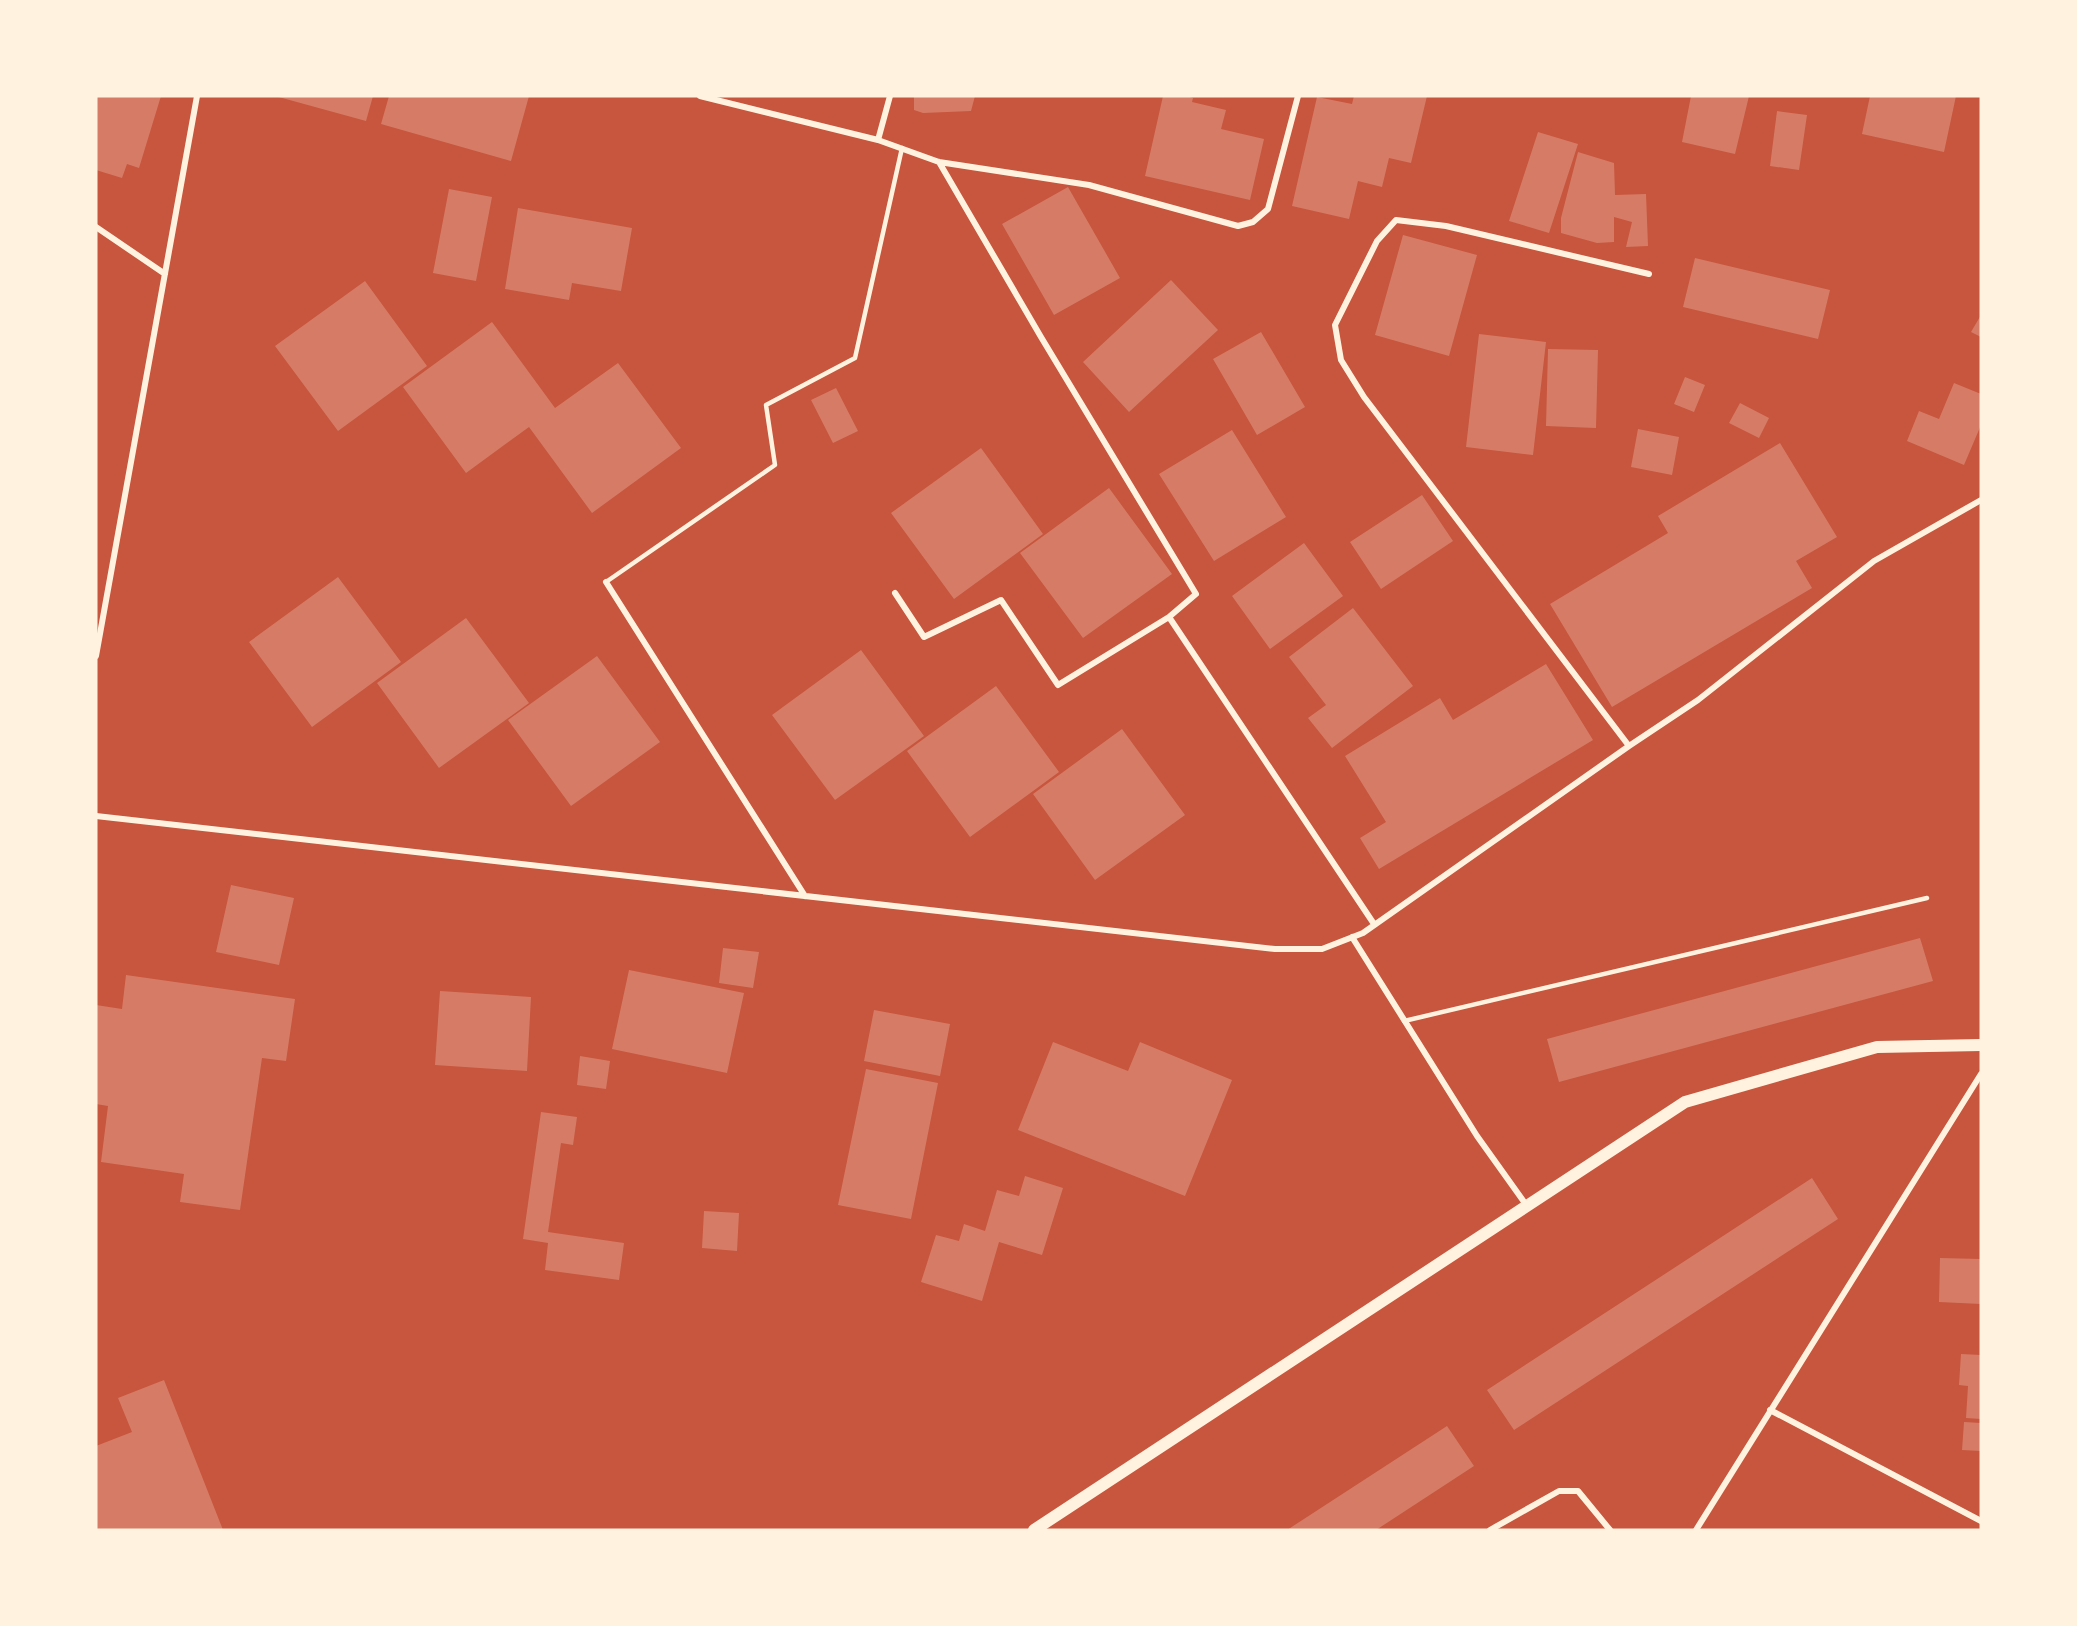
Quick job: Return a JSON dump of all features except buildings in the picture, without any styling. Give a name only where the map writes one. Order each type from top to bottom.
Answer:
[{"type":"main road","points":[[1034,1530],[1685,1102],[1877,1047],[1981,1045]]},
{"type":"street","points":[[96,656],[100,616],[197,96]]},
{"type":"street","points":[[700,96],[878,140],[939,162],[1089,185],[1238,226],[1253,222],[1268,209],[1298,96]]},
{"type":"street","points":[[878,140],[890,96]]},
{"type":"street","points":[[895,593],[924,637],[1001,600],[1058,685],[1169,617],[1196,594],[1041,337],[939,162]]},
{"type":"street","points":[[1629,746],[1364,397],[1341,360],[1335,325],[1377,241],[1396,220],[1446,226],[1649,274]]},
{"type":"street","points":[[96,227],[165,274]]},
{"type":"street","points":[[96,816],[1275,949],[1322,949],[1363,933],[1698,700],[1874,561],[1981,500]]},
{"type":"street","points":[[606,582],[805,896]]},
{"type":"street","points":[[1169,617],[1374,924]]},
{"type":"street","points":[[1352,937],[1477,1136],[1527,1206]]},
{"type":"street","points":[[1696,1530],[1981,1074]]},
{"type":"street","points":[[1770,1410],[1981,1521]]},
{"type":"street","points":[[1490,1530],[1559,1491],[1578,1491],[1610,1530]]},
{"type":"lane","points":[[606,582],[776,465],[766,405],[855,358],[902,148]]},
{"type":"lane","points":[[1404,1021],[1926,898]]}]
